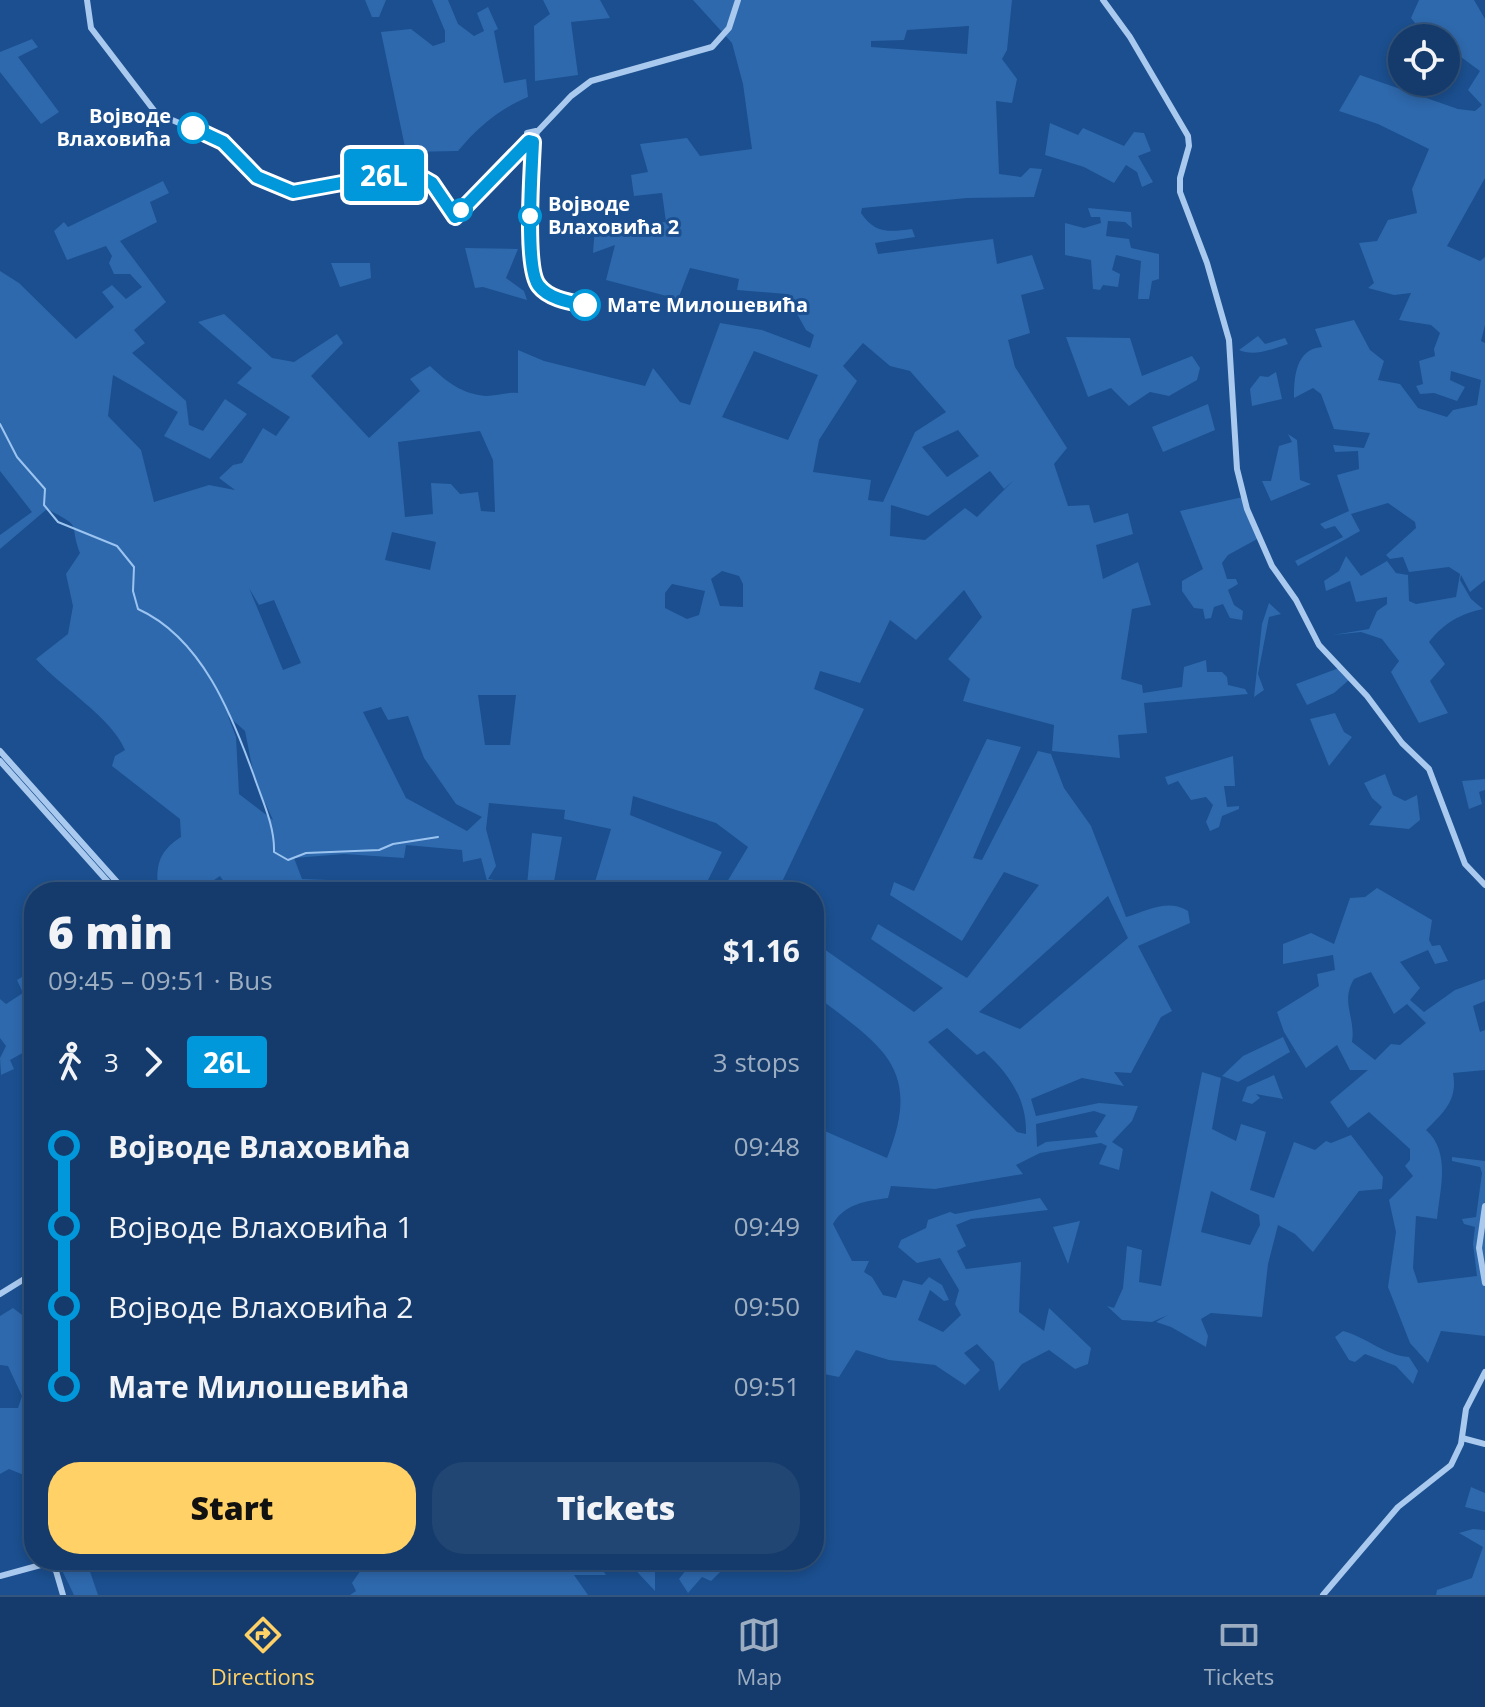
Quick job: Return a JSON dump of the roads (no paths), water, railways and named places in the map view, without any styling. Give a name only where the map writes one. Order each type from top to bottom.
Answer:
[{"type":"street","points":[[87,0],[91,28],[156,113],[223,142],[260,179],[300,193],[373,176],[425,179],[432,183],[455,217],[529,141],[537,140],[537,132],[586,84],[700,53],[722,38],[738,0]]},
{"type":"street","points":[[1103,0],[1130,37],[1189,138],[1180,192],[1206,259],[1226,330],[1234,384],[1239,485],[1266,555],[1324,652],[1367,696],[1402,743],[1429,769],[1465,864],[1483,881]]},
{"type":"street","points":[[1,757],[108,882]]},
{"type":"street","points":[[1,757],[117,882]]},
{"type":"street","points":[[1485,1206],[1479,1254],[1485,1283]]},
{"type":"street","points":[[0,1294],[24,1279]]},
{"type":"street","points":[[1323,1595],[1391,1514],[1450,1467],[1462,1438],[1463,1420],[1485,1372]]},
{"type":"street","points":[[1462,1438],[1485,1444]]},
{"type":"street","points":[[0,1576],[24,1570]]},
{"type":"street","points":[[55,1570],[63,1595]]},
{"type":"waterway","points":[[0,424],[17,457],[45,489],[44,505],[58,522],[117,546],[134,567],[133,591],[138,609],[180,639],[212,680],[236,728],[264,804],[274,852],[288,860],[306,853],[379,850],[393,844],[438,837]]},
{"type":"place","name":"Војводе Влаховића","points":[[193,128]]},
{"type":"place","name":"Војводе Влаховића 2","points":[[530,216]]},
{"type":"place","name":"Мате Милошевића","points":[[585,305]]}]
